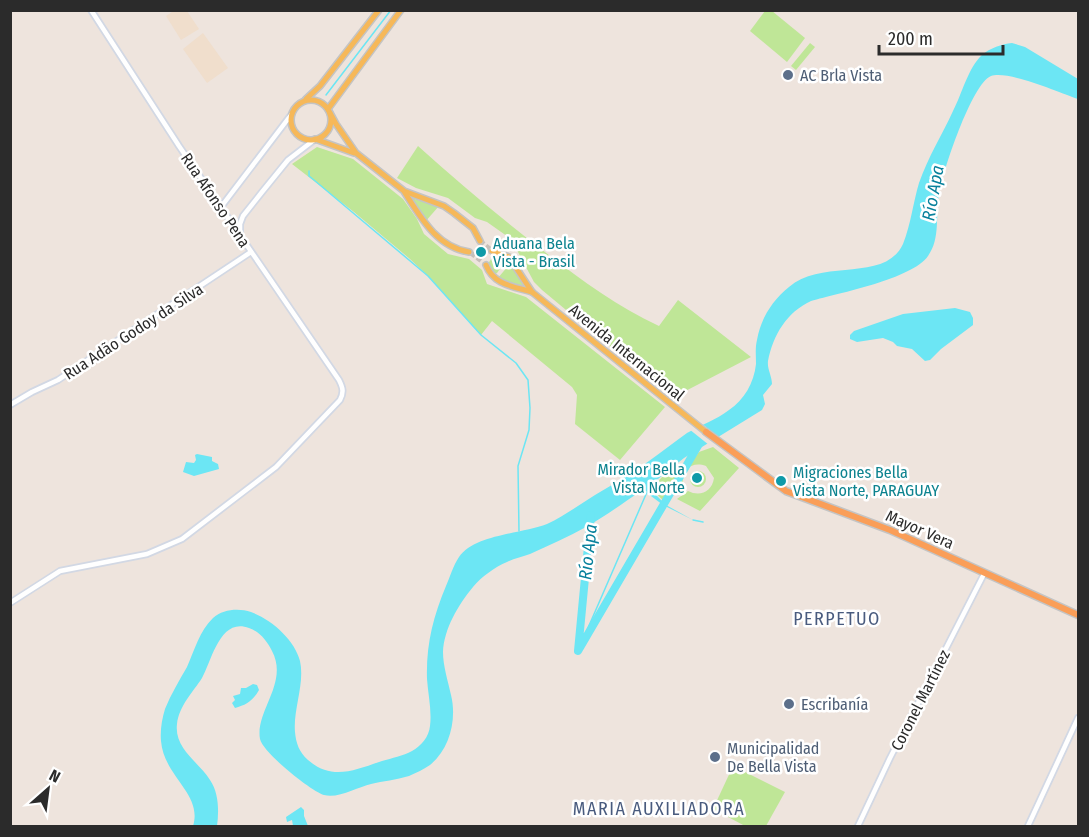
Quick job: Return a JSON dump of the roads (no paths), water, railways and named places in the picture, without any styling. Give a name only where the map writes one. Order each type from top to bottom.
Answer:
[{"type":"highway","name":"Mayor Vera","points":[[706,432],[786,491],[880,525],[1078,615]]},
{"type":"main road","points":[[304,101],[327,77],[379,10]]},
{"type":"main road","points":[[314,140],[321,138],[329,130],[331,125],[329,111],[401,10]]},
{"type":"main road","points":[[356,153],[303,138],[295,131],[291,121],[291,115],[296,106],[309,99],[320,102],[329,111],[341,134],[356,153],[404,191],[444,206],[469,224],[479,241],[470,252],[453,248],[427,227],[404,191]]},
{"type":"main road","name":"Avenida Internacional","points":[[532,292],[498,281],[489,273],[484,263],[493,252],[509,257],[532,292],[706,432]]},
{"type":"street","name":"Rua Afonso Pena","points":[[10,603],[51,576],[68,568],[147,554],[182,539],[247,491],[286,458],[340,400],[343,388],[179,146],[91,10]]},
{"type":"street","points":[[221,207],[291,115]]},
{"type":"street","points":[[241,236],[240,224],[248,209],[288,160],[314,140]]},
{"type":"street","name":"Rua Adão Godoy da Silva","points":[[10,405],[58,380],[251,252]]},
{"type":"street","name":"Coronel Martínez","points":[[858,826],[984,574]]},
{"type":"street","points":[[1028,826],[1078,718]]},
{"type":"water","points":[[1012,43],[1025,47],[1078,79],[1078,99],[1009,76],[991,76],[983,82],[967,111],[946,168],[939,194],[935,242],[928,256],[907,272],[811,301],[795,311],[777,333],[770,351],[768,364],[772,384],[763,395],[765,404],[762,410],[684,458],[648,487],[666,505],[693,520],[663,505],[643,490],[586,527],[530,554],[502,564],[484,576],[462,602],[453,618],[444,643],[443,657],[453,714],[450,733],[443,751],[430,765],[409,776],[371,784],[342,794],[324,795],[309,787],[288,771],[263,745],[260,739],[260,728],[277,674],[276,663],[268,644],[257,632],[239,626],[231,629],[218,642],[202,678],[183,705],[178,717],[179,741],[210,780],[217,796],[217,826],[193,826],[195,815],[193,804],[164,754],[161,729],[170,698],[201,635],[213,618],[231,610],[251,612],[274,625],[293,645],[301,670],[295,723],[296,740],[302,754],[317,766],[335,772],[344,772],[401,756],[415,749],[426,737],[430,726],[427,667],[431,631],[441,598],[459,557],[466,549],[487,539],[553,521],[636,470],[687,433],[719,417],[734,406],[744,396],[753,378],[756,343],[761,324],[772,304],[783,292],[803,278],[868,267],[894,256],[906,236],[923,173],[973,67],[977,60],[989,50]]},
{"type":"water","points":[[955,308],[970,312],[973,325],[930,360],[925,361],[912,349],[897,346],[883,338],[857,342],[850,339],[854,331],[903,314]]},
{"type":"water","points":[[197,454],[212,457],[212,461],[218,464],[219,469],[194,476],[183,472],[186,462],[194,463]]},
{"type":"water","points":[[257,685],[259,690],[257,694],[249,702],[235,708],[232,703],[235,700],[233,696],[240,694],[241,688]]},
{"type":"water","points":[[301,807],[308,826],[293,826],[292,820],[287,822],[286,817]]},
{"type":"waterway","points":[[326,95],[391,10]]},
{"type":"waterway","points":[[309,171],[309,176],[428,276],[481,335],[516,363],[528,380],[529,430],[518,466],[519,531]]},
{"type":"waterway","name":"Río Apa","points":[[591,515],[578,651],[699,444]]},
{"type":"waterway","points":[[578,651],[647,492]]},
{"type":"waterway","points":[[693,520],[703,522]]},
{"type":"tunnel","points":[[480,241],[492,251]]},
{"type":"tunnel","points":[[471,253],[483,262]]},
{"type":"place","name":"AC Brla Vista","points":[[788,75]]},
{"type":"place","name":"Aduana Bela Vista - Brasil","points":[[481,252]]},
{"type":"place","name":"Mirador Bella Vista Norte","points":[[697,478]]},
{"type":"place","name":"Migraciones Bella Vista Norte, PARAGUAY","points":[[781,481]]},
{"type":"place","name":"Escribanía","points":[[789,704]]},
{"type":"place","name":"Municipalidad De Bella Vista","points":[[715,757]]},
{"type":"district","name":"PERPETUO","points":[[837,619]]},
{"type":"district","name":"MARIA AUXILIADORA","points":[[659,809]]}]
